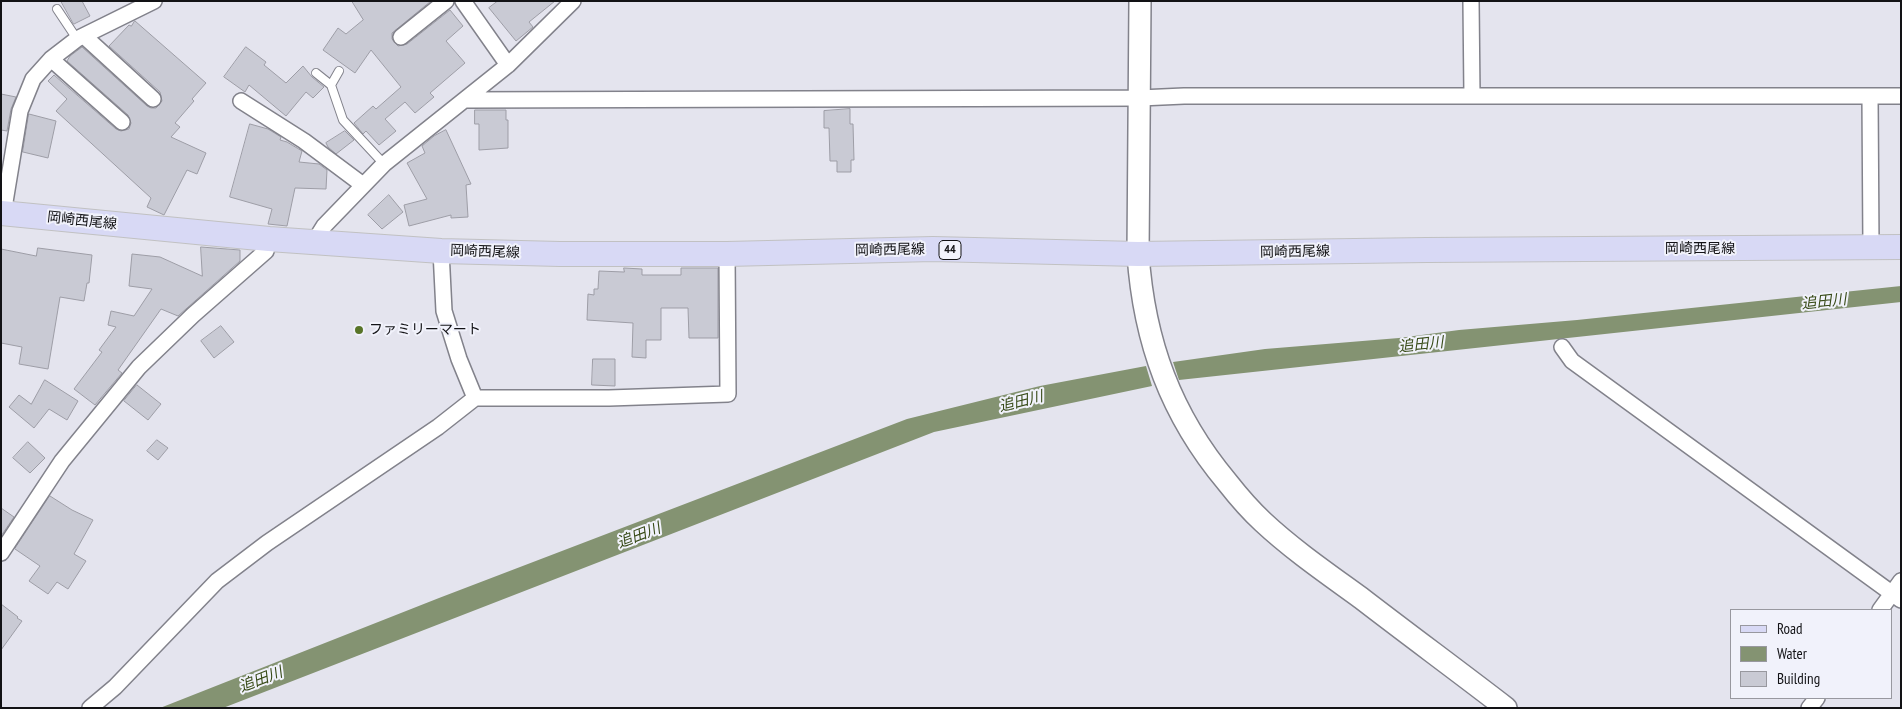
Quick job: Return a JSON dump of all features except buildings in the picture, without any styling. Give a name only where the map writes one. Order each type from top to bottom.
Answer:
[{"type":"main road","name":"岡崎西尾線","points":[[2,214],[269,239],[441,251],[560,254],[727,254],[933,250],[1138,254],[1901,247]]},
{"type":"street","points":[[2,214],[20,111],[33,79],[51,59],[80,37],[154,1]]},
{"type":"street","points":[[401,37],[446,1]]},
{"type":"street","points":[[463,1],[508,64]]},
{"type":"street","points":[[318,242],[319,234],[324,226],[384,164],[466,100],[508,64],[573,1]]},
{"type":"street","points":[[1140,1],[1138,254],[1140,282],[1157,360],[1169,391],[1185,422],[1200,447],[1238,495],[1261,520],[1306,557],[1506,708]]},
{"type":"street","points":[[1471,1],[1472,96]]},
{"type":"street","points":[[80,37],[153,99]]},
{"type":"street","points":[[51,59],[122,122]]},
{"type":"street","points":[[466,100],[1140,98],[1184,96],[1901,96]]},
{"type":"street","points":[[1870,96],[1871,248]]},
{"type":"street","points":[[241,101],[304,141],[363,185]]},
{"type":"street","points":[[1,552],[62,461],[116,393],[161,345],[266,251],[269,239]]},
{"type":"street","points":[[441,251],[444,311],[459,359],[476,398]]},
{"type":"street","points":[[90,708],[115,687],[217,581],[267,544],[438,428],[476,398],[609,398],[728,394],[727,254]]},
{"type":"street","points":[[1562,346],[1572,361],[1896,597]]},
{"type":"street","points":[[1881,609],[1896,597],[1901,581]]},
{"type":"lane","points":[[57,9],[80,37]]},
{"type":"lane","points":[[331,85],[339,71]]},
{"type":"lane","points":[[316,73],[331,85],[343,120],[384,164]]},
{"type":"water","name":"追田川","points":[[1901,286],[1901,302],[1179,380],[1173,362],[1265,349],[1399,338],[1459,330],[1577,320]]},
{"type":"water","name":"追田川","points":[[1146,366],[1152,386],[934,432],[223,708],[160,708],[439,598],[907,419],[1040,386]]},
{"type":"place","name":"ファミリーマート","points":[[359,330]]}]
